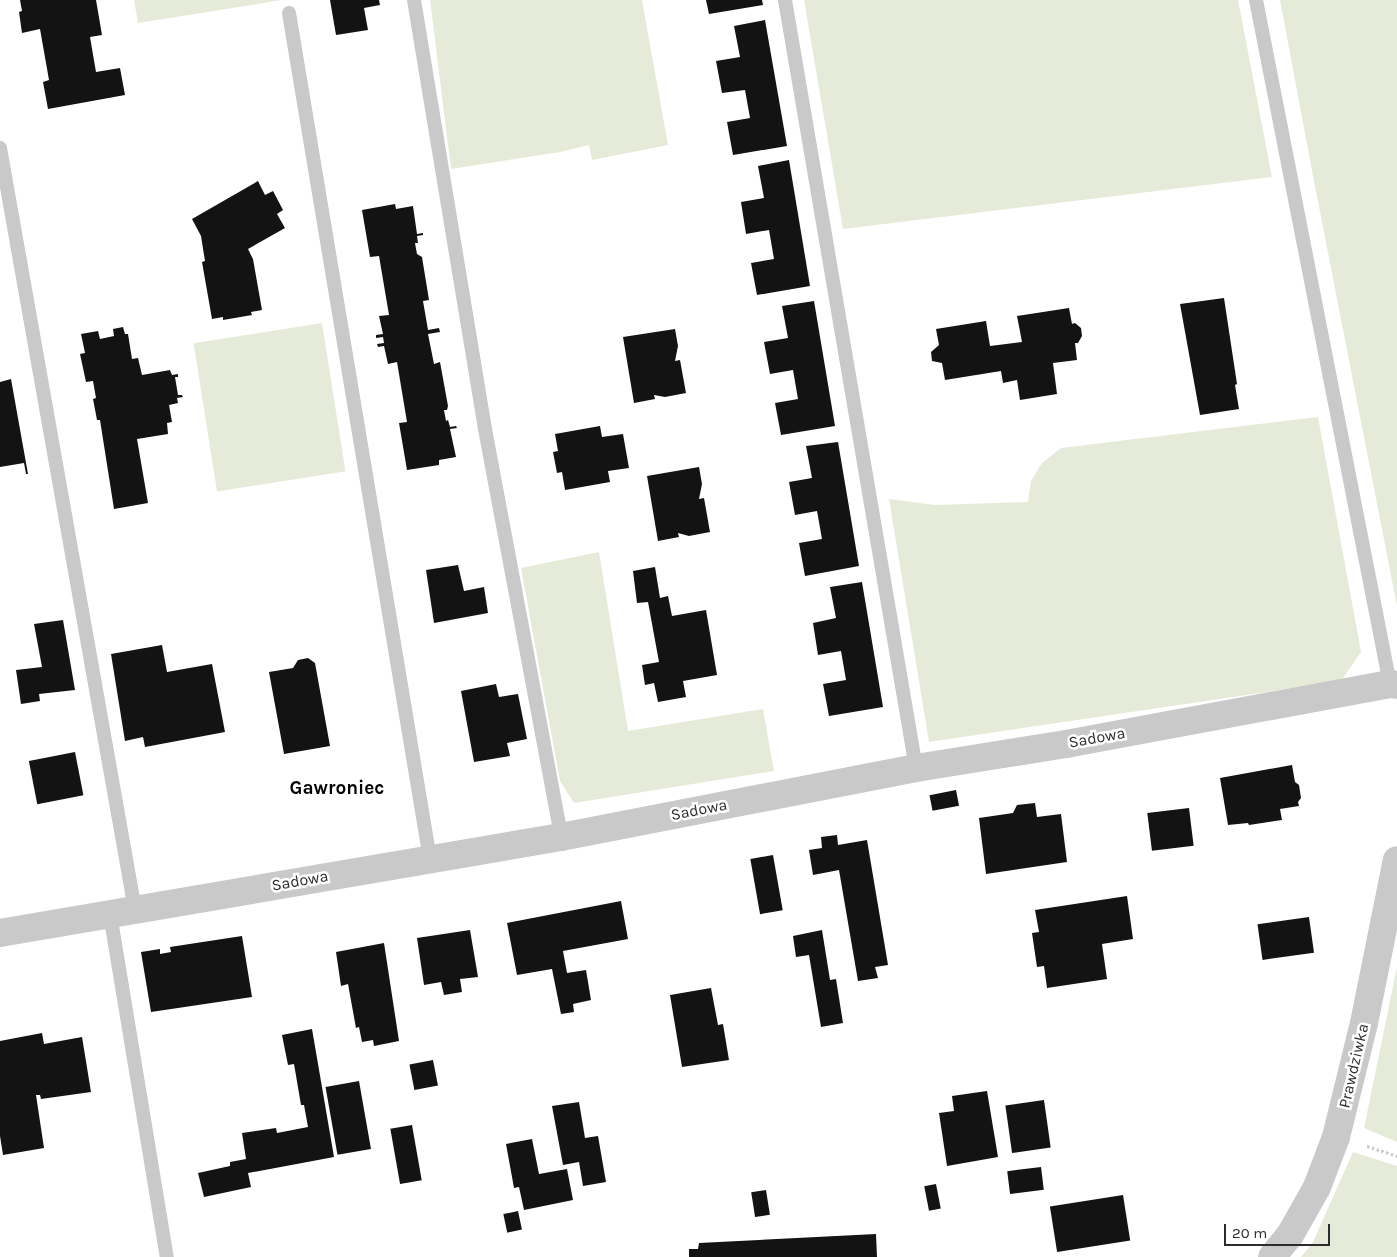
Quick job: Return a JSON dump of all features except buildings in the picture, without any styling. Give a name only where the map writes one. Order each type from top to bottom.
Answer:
[{"type":"street","name":"Sadowa","points":[[0,933],[561,836],[916,768],[1066,744],[1393,684]]},
{"type":"street","name":"Prawdziwka","points":[[1272,1257],[1290,1235],[1317,1187],[1336,1137],[1364,1023],[1397,860]]},
{"type":"lane","points":[[414,0],[485,429],[561,836]]},
{"type":"lane","points":[[785,0],[916,768]]},
{"type":"lane","points":[[1256,0],[1393,684]]},
{"type":"lane","points":[[289,13],[430,859]]},
{"type":"lane","points":[[0,148],[123,912],[166,1257]]},
{"type":"green space","points":[[134,0],[282,0],[138,23]]},
{"type":"green space","points":[[430,0],[642,0],[668,145],[592,160],[589,145],[560,152],[451,169]]},
{"type":"green space","points":[[804,0],[1238,0],[1272,177],[843,229]]},
{"type":"green space","points":[[1280,0],[1397,0],[1397,606],[1313,176]]},
{"type":"green space","points":[[322,323],[345,471],[217,491],[194,343]]},
{"type":"green space","points":[[1318,417],[1361,652],[1341,681],[929,742],[889,499],[935,505],[1028,502],[1031,481],[1042,463],[1061,448]]},
{"type":"green space","points":[[599,552],[628,731],[763,709],[774,771],[574,803],[560,781],[521,568]]},
{"type":"green space","points":[[1397,967],[1397,1142],[1364,1128]]},
{"type":"green space","points":[[1353,1152],[1397,1166],[1397,1257],[1301,1257],[1313,1242]]},
{"type":"district","name":"Gawroniec","points":[[337,789]]}]
